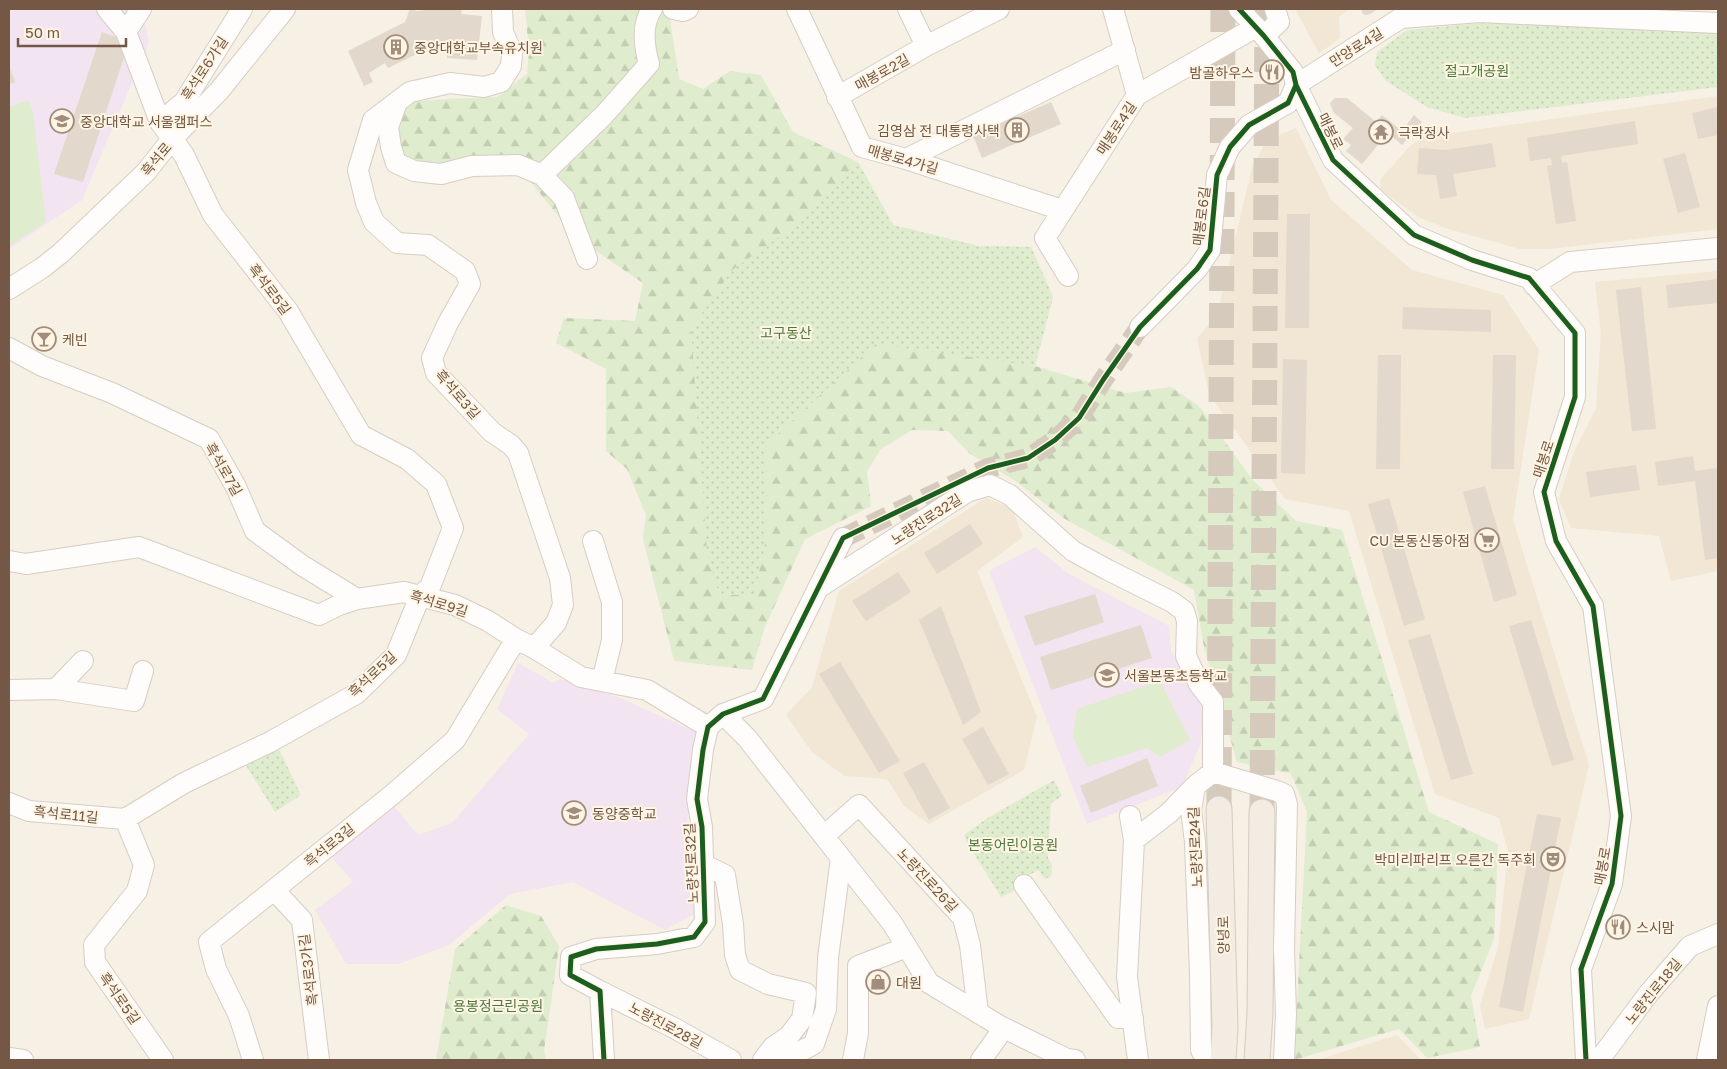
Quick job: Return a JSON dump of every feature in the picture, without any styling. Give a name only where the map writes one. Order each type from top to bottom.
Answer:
[{"type":"main road","name":"양녕로","points":[[1219,809],[1225,1027],[1223,1060]]},
{"type":"main road","points":[[1257,1060],[1260,1013],[1262,812]]},
{"type":"street","name":"흑석로5길","points":[[107,9],[126,32],[160,122],[184,155],[213,215],[288,311],[361,435],[407,459],[436,484],[453,528],[430,587],[420,596],[396,656],[356,694],[270,742],[184,783],[125,820],[144,865],[137,892],[94,945],[95,962],[163,1060]]},
{"type":"street","points":[[126,32],[141,9]]},
{"type":"street","name":"흑석로6가길","points":[[160,122],[184,102],[242,9]]},
{"type":"street","name":"흑석로","points":[[9,289],[42,268],[83,234],[146,172],[172,139],[219,91],[285,9]]},
{"type":"street","name":"흑석로3길","points":[[253,1060],[239,1016],[216,969],[209,942],[393,794],[455,740],[525,644],[556,623],[563,605],[560,578],[518,453],[511,445],[492,432],[436,373],[432,358],[448,323],[470,284],[465,271],[428,246],[397,243],[374,222],[366,203],[358,170],[373,120],[410,92],[450,83],[484,87],[501,82],[511,66],[512,53],[504,32],[502,9]]},
{"type":"street","points":[[542,175],[604,115],[649,64],[644,28],[648,14],[652,9]]},
{"type":"street","points":[[673,9],[688,9]]},
{"type":"street","name":"매봉로4가길","points":[[797,9],[862,147],[906,159],[1062,210]]},
{"type":"street","points":[[908,9],[926,46]]},
{"type":"street","name":"매봉로2길","points":[[837,97],[926,46],[999,9]]},
{"type":"street","points":[[1113,9],[1137,95]]},
{"type":"street","name":"매봉로","points":[[1239,9],[1260,31],[1293,72],[1296,85],[1333,160],[1414,235],[1472,260],[1529,278],[1575,333],[1575,397],[1544,492],[1556,541],[1593,606],[1621,816],[1612,884],[1581,969],[1586,1060]]},
{"type":"street","points":[[1260,31],[1279,22],[1275,9]]},
{"type":"street","name":"만양로4길","points":[[1296,85],[1401,18],[1480,12],[1718,23]]},
{"type":"street","name":"매봉로4길","points":[[1068,276],[1045,238],[1137,95],[1260,31]]},
{"type":"street","points":[[906,159],[1125,50]]},
{"type":"street","name":"매봉로6길","points":[[1140,327],[1197,270],[1210,250],[1217,175],[1230,148],[1249,125],[1288,103],[1296,85]]},
{"type":"street","points":[[397,102],[388,127],[396,163],[414,171],[441,174],[472,166],[518,165],[542,175],[564,198],[587,259]]},
{"type":"street","points":[[1534,285],[1570,262],[1718,248]]},
{"type":"street","name":"흑석로7길","points":[[9,348],[42,366],[112,393],[209,438],[236,487],[255,531],[303,566],[356,599]]},
{"type":"street","name":"노량진로32길","points":[[818,588],[967,492],[990,486],[1010,495],[1072,551],[1172,602],[1184,611],[1187,621],[1186,656],[1198,684],[1213,702],[1213,772]]},
{"type":"street","points":[[716,720],[763,699],[843,538]]},
{"type":"street","points":[[593,541],[612,602],[612,640],[602,681]]},
{"type":"street","name":"흑석로9길","points":[[9,561],[26,564],[139,547],[319,615],[356,599],[404,592],[455,605],[488,620],[581,677],[647,690],[716,720]]},
{"type":"street","points":[[56,689],[83,661]]},
{"type":"street","points":[[9,690],[56,689],[134,701],[143,671]]},
{"type":"street","points":[[716,720],[747,738],[892,923],[928,983],[1004,1028],[1067,1059],[1075,1060]]},
{"type":"street","name":"노량진로32길","points":[[600,991],[570,975],[572,957],[596,949],[657,944],[694,937],[705,922],[702,827],[697,799],[703,750],[716,720]]},
{"type":"street","points":[[1213,772],[1284,794],[1287,804],[1284,1060]]},
{"type":"street","name":"노량진로24길","points":[[1206,1060],[1201,1050],[1195,842],[1191,810],[1195,786],[1213,772]]},
{"type":"street","points":[[1134,840],[1169,813],[1195,786]]},
{"type":"street","name":"흑석로11길","points":[[9,802],[29,810],[125,820]]},
{"type":"street","name":"노량진로26길","points":[[824,836],[859,805],[963,918],[970,945],[978,1014]]},
{"type":"street","points":[[1130,816],[1134,840],[1127,977],[1138,1060]]},
{"type":"street","points":[[765,1058],[798,1052],[814,1044],[826,1009],[828,958],[841,858]]},
{"type":"street","points":[[703,864],[725,875],[733,924],[735,955],[740,970],[768,984],[806,994],[802,1018],[789,1036],[773,1047],[765,1058]]},
{"type":"street","points":[[1024,885],[1118,1018],[1132,1018]]},
{"type":"street","name":"흑석로3가길","points":[[274,890],[302,920],[319,1060]]},
{"type":"street","name":"노량진로18길","points":[[1599,1060],[1649,993],[1690,946],[1718,934]]},
{"type":"street","points":[[853,1060],[858,1032],[858,966],[907,947]]},
{"type":"street","points":[[600,991],[604,1060]]},
{"type":"street","name":"노량진로28길","points":[[600,991],[674,1028],[731,1060]]},
{"type":"street","points":[[1707,1060],[1718,1006]]},
{"type":"street","points":[[981,1060],[1004,1028]]},
{"type":"street","points":[[9,1058],[24,1060]]},
{"type":"shaded area","name":"중앙대학교 서울캠퍼스","points":[[9,9],[142,9],[149,42],[82,200],[9,249]]},
{"type":"shaded area","points":[[1295,9],[1350,9],[1339,17],[1340,38],[1319,53]]},
{"type":"shaded area","points":[[1718,96],[1718,229],[1550,249],[1520,249],[1445,228],[1418,217],[1381,190],[1380,180],[1409,147],[1423,137]]},
{"type":"shaded area","points":[[1296,128],[1331,200],[1412,270],[1503,295],[1539,350],[1513,520],[1589,765],[1529,1019],[1485,1029],[1480,1005],[1498,948],[1508,851],[1499,818],[1435,794],[1349,511],[1285,499],[1209,394],[1197,338],[1217,315],[1252,168],[1267,140]]},
{"type":"shaded area","points":[[1718,271],[1718,571],[1671,581],[1659,536],[1571,528],[1559,499],[1574,452],[1596,408],[1601,333],[1595,282]]},
{"type":"shaded area","points":[[986,498],[1012,508],[1023,537],[977,571],[1037,717],[1024,770],[929,824],[904,806],[887,779],[845,776],[812,752],[786,715],[812,687],[839,591]]},
{"type":"shaded area","name":"서울본동초등학교","points":[[1035,547],[1069,574],[1169,626],[1171,651],[1204,710],[1200,745],[1182,787],[1087,824],[989,571]]},
{"type":"shaded area","name":"동양중학교","points":[[518,663],[553,683],[560,679],[620,698],[696,732],[687,822],[699,872],[694,914],[665,930],[573,882],[510,894],[449,945],[398,964],[346,964],[315,910],[353,882],[328,853],[392,804],[418,835],[452,823],[529,734],[497,709]]},
{"type":"shaded area","points":[[1397,1035],[1421,1060],[1317,1060]]},
{"type":"green space","name":"고구동산","points":[[525,9],[675,9],[669,12],[679,79],[703,89],[730,71],[761,75],[793,132],[858,162],[893,225],[978,246],[1031,247],[1053,297],[1035,366],[1125,393],[1171,387],[1199,406],[1252,479],[1296,521],[1342,530],[1429,812],[1498,844],[1494,939],[1471,996],[1480,1047],[1427,1058],[1399,1029],[1294,1060],[1307,812],[1291,774],[1237,762],[1204,647],[1194,590],[1065,519],[1014,480],[970,454],[948,431],[912,430],[881,449],[867,471],[871,506],[805,539],[764,629],[752,670],[674,661],[643,539],[646,515],[627,469],[606,451],[606,369],[556,343],[564,318],[635,321],[643,283],[574,236],[522,171],[468,171],[407,159],[397,145],[399,122],[410,102],[497,97],[527,74],[529,51]]},
{"type":"green space","name":"절고개공원","points":[[1481,23],[1718,29],[1718,87],[1465,118],[1427,107],[1386,81],[1375,65],[1377,52],[1407,30]]},
{"type":"green space","points":[[28,100],[33,113],[46,222],[9,246],[9,107]]},
{"type":"green space","points":[[858,162],[893,225],[978,246],[1031,247],[1053,297],[1035,366],[876,344],[766,445],[766,540],[754,596],[719,594],[707,552],[691,329],[732,270],[803,220]]},
{"type":"green space","points":[[1160,681],[1190,740],[1160,757],[1147,748],[1087,767],[1073,737],[1077,709]]},
{"type":"green space","points":[[278,747],[301,795],[275,812],[245,764]]},
{"type":"green space","name":"본동어린이공원","points":[[1054,780],[1062,796],[1051,803],[1048,858],[1052,865],[1051,876],[1045,879],[1038,870],[1017,882],[1019,888],[1001,897],[964,835],[989,817]]},
{"type":"green space","name":"용봉정근린공원","points":[[506,905],[541,916],[559,946],[544,1051],[546,1060],[436,1060],[455,949]]},
{"type":"building","name":"중앙대학교부속유치원","points":[[410,9],[417,11],[462,9],[461,14],[482,16],[477,60],[447,58],[448,46],[438,42],[437,50],[427,49],[388,68],[385,63],[369,73],[373,82],[364,86],[348,51],[405,22]]},
{"type":"building","points":[[1362,9],[1378,9],[1365,15],[1362,13]]},
{"type":"building","points":[[102,32],[129,42],[83,182],[54,174]]},
{"type":"building","points":[[9,66],[15,82],[9,84]]},
{"type":"building","name":"극락정사","points":[[1335,98],[1347,98],[1376,122],[1382,115],[1402,131],[1414,115],[1422,122],[1402,145],[1388,133],[1362,164],[1346,151],[1351,145],[1343,139],[1353,128],[1333,112],[1330,103]]},
{"type":"building","name":"김영삼 전 대통령사택","points":[[1051,102],[1061,124],[982,158],[973,136]]},
{"type":"building","points":[[1718,107],[1718,135],[1698,139],[1692,113]]},
{"type":"building","points":[[1635,121],[1638,144],[1561,156],[1562,163],[1567,162],[1576,221],[1556,224],[1547,166],[1552,165],[1551,158],[1530,161],[1527,138]]},
{"type":"building","points":[[1492,143],[1496,167],[1453,174],[1457,196],[1440,199],[1436,175],[1417,174],[1419,148],[1446,150]]},
{"type":"building","points":[[1685,153],[1700,207],[1678,213],[1663,159]]},
{"type":"building","points":[[1287,214],[1310,214],[1309,328],[1285,328]]},
{"type":"building","points":[[1718,279],[1718,303],[1668,308],[1666,285]]},
{"type":"building","points":[[1641,287],[1656,429],[1632,431],[1616,290]]},
{"type":"building","points":[[1403,307],[1491,310],[1491,332],[1402,329]]},
{"type":"building","points":[[1378,355],[1401,355],[1400,469],[1376,469]]},
{"type":"building","points":[[1493,355],[1516,355],[1514,469],[1491,469]]},
{"type":"building","points":[[1283,359],[1307,360],[1305,474],[1281,473]]},
{"type":"building","points":[[1693,456],[1695,471],[1717,468],[1718,558],[1705,560],[1695,481],[1658,486],[1655,462]]},
{"type":"building","points":[[1636,465],[1640,490],[1590,497],[1586,472]]},
{"type":"building","points":[[1485,486],[1517,595],[1494,602],[1463,492]]},
{"type":"building","points":[[1389,498],[1425,619],[1404,626],[1368,504]]},
{"type":"building","points":[[970,524],[983,544],[937,574],[924,553]]},
{"type":"building","points":[[898,572],[911,592],[866,621],[852,601]]},
{"type":"building","points":[[1095,594],[1104,622],[1035,646],[1024,616]]},
{"type":"building","points":[[941,606],[981,712],[963,725],[919,620]]},
{"type":"building","points":[[1531,620],[1574,760],[1552,766],[1509,626]]},
{"type":"building","points":[[1141,625],[1152,658],[1051,690],[1040,657]]},
{"type":"building","points":[[1430,634],[1473,774],[1451,780],[1408,640]]},
{"type":"building","points":[[840,662],[900,761],[879,773],[819,674]]},
{"type":"building","points":[[983,727],[1009,774],[988,785],[962,739]]},
{"type":"building","points":[[1147,758],[1158,786],[1091,813],[1080,786]]},
{"type":"building","points":[[924,762],[950,808],[929,820],[903,773]]},
{"type":"building","points":[[1537,814],[1561,818],[1523,1012],[1499,1007]]},
{"type":"tunnel","points":[[1219,809],[1223,9]]},
{"type":"tunnel","points":[[1262,812],[1267,9]]},
{"type":"tunnel","points":[[843,538],[988,468],[1028,458],[1055,440],[1079,418],[1140,327]]},
{"type":"cycle path","points":[[1239,9],[1293,72],[1296,85],[1333,160],[1414,235],[1472,260],[1529,278],[1575,333],[1575,397],[1544,492],[1556,541],[1593,606],[1621,816],[1612,884],[1581,969],[1586,1060]]},
{"type":"cycle path","points":[[604,1060],[600,991],[570,975],[571,957],[596,949],[657,944],[694,937],[705,922],[702,827],[697,799],[708,727],[723,714],[763,699],[843,538],[988,468],[1028,458],[1055,440],[1079,418],[1140,327],[1197,269],[1210,250],[1217,175],[1230,147],[1249,125],[1288,103],[1296,85]]},
{"type":"place","name":"중앙대학교부속유치원","points":[[396,47]]},
{"type":"place","name":"밤골하우스","points":[[1272,72]]},
{"type":"place","name":"중앙대학교 서울캠퍼스","points":[[62,121]]},
{"type":"place","name":"김영삼 전 대통령사택","points":[[1017,130]]},
{"type":"place","name":"극락정사","points":[[1381,132]]},
{"type":"place","name":"케빈","points":[[44,339]]},
{"type":"place","name":"CU 본동신동아점","points":[[1487,540]]},
{"type":"place","name":"서울본동초등학교","points":[[1107,675]]},
{"type":"place","name":"동양중학교","points":[[574,813]]},
{"type":"place","name":"박미리파리프 오른간 독주회","points":[[1553,859]]},
{"type":"place","name":"스시맘","points":[[1618,927]]},
{"type":"place","name":"대원","points":[[878,982]]}]
